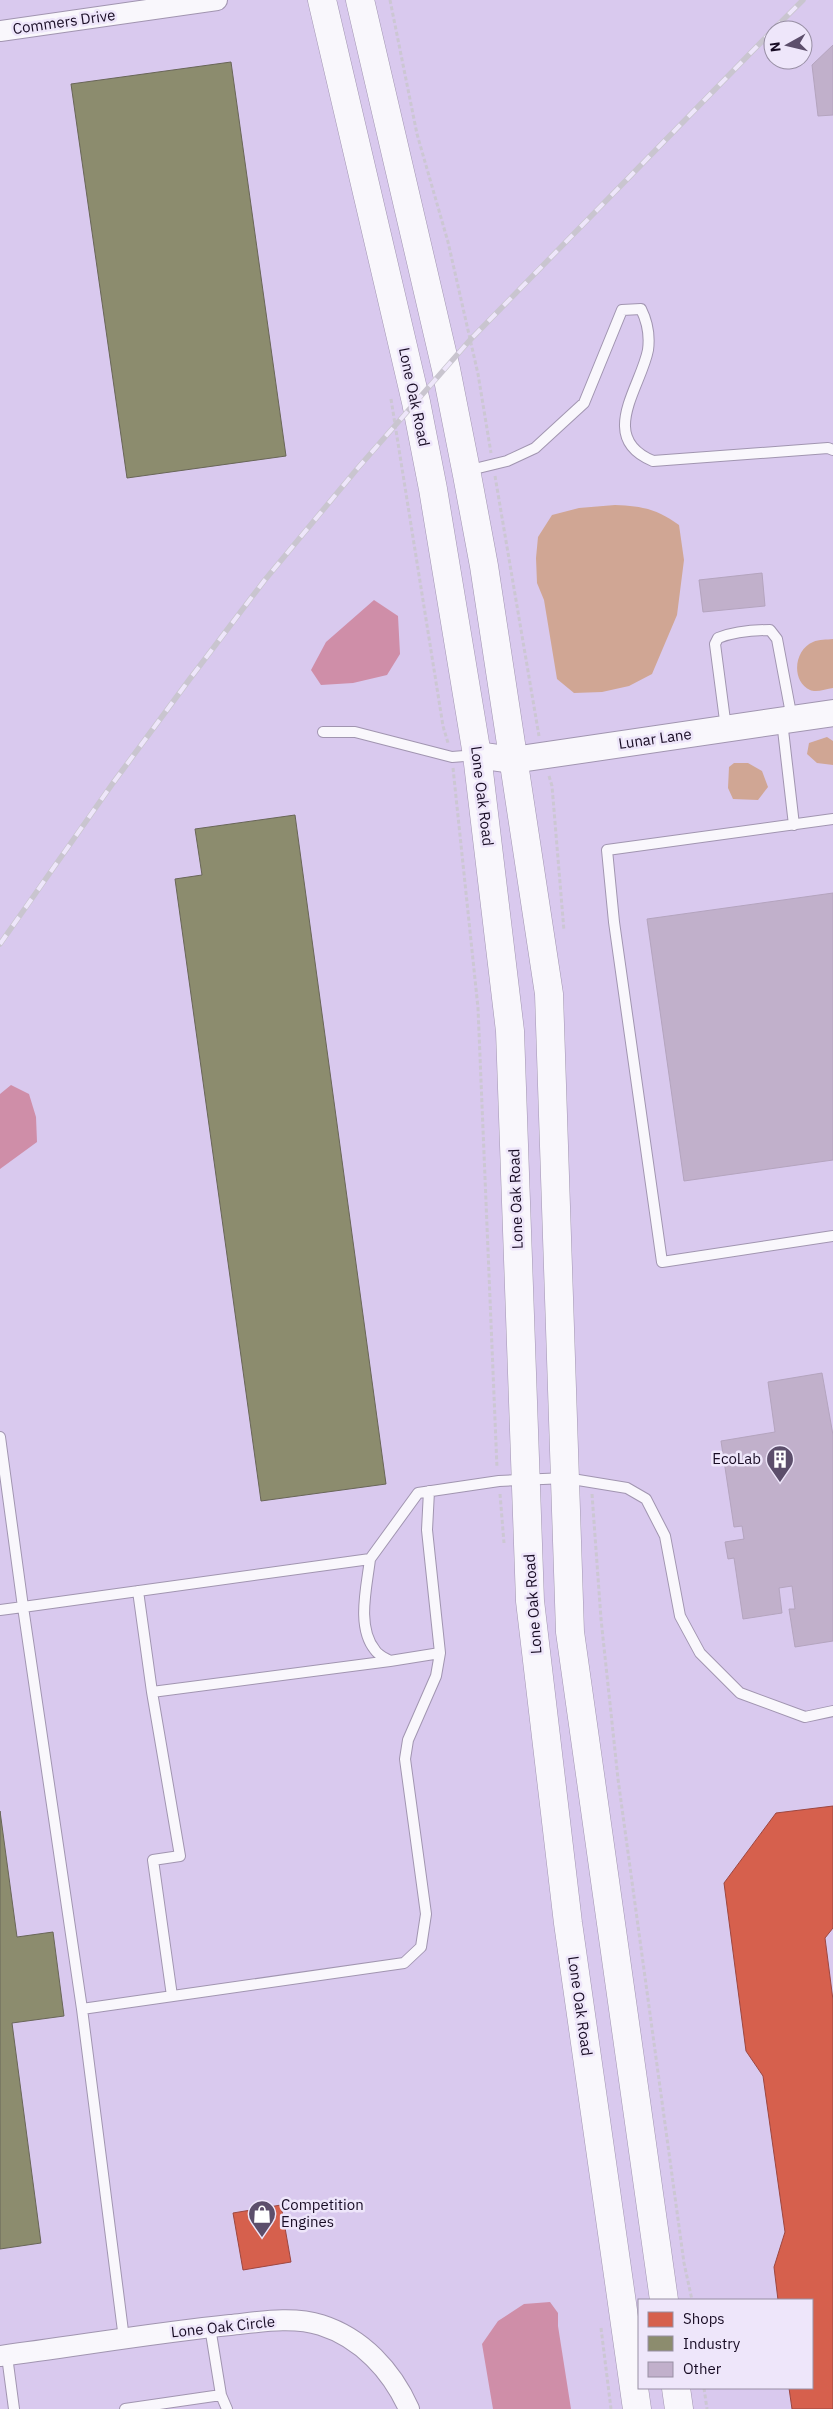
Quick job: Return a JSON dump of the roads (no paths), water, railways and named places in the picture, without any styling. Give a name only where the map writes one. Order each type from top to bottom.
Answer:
[{"type":"main road","name":"Lone Oak Road","points":[[322,0],[418,412],[441,534],[465,756],[510,1031],[531,1611],[568,1923],[637,2409]]},
{"type":"main road","points":[[360,0],[446,369],[466,471],[484,566],[549,994],[578,1480],[570,1632],[664,2299]]},
{"type":"main road","points":[[676,2389],[679,2409]]},
{"type":"street","name":"Commers Drive","points":[[0,31],[217,0]]},
{"type":"street","name":"Lunar Lane","points":[[465,756],[513,760],[833,713]]},
{"type":"street","name":"Lone Oak Circle","points":[[3,2356],[210,2327],[281,2321],[320,2325],[355,2342],[380,2363],[391,2376],[409,2409]]},
{"type":"lane","points":[[466,471],[507,461],[535,448],[584,403],[622,310],[641,309],[649,325],[648,351],[625,417],[628,438],[641,456],[653,460],[833,450]]},
{"type":"lane","points":[[726,729],[715,644],[718,638],[724,636],[770,630],[778,639],[787,720],[794,825]]},
{"type":"lane","points":[[324,732],[355,732],[465,756]]},
{"type":"lane","points":[[833,819],[607,850],[614,922],[662,1262],[833,1236]]},
{"type":"lane","points":[[0,1437],[82,2009],[124,2339]]},
{"type":"lane","points":[[390,1662],[375,1651],[367,1637],[364,1614],[370,1558],[418,1493],[499,1481],[526,1479],[578,1480],[628,1488],[646,1499],[665,1536],[680,1616],[700,1653],[740,1693],[805,1717],[833,1711]]},
{"type":"lane","points":[[82,2009],[404,1963],[421,1947],[426,1914],[405,1759],[408,1740],[436,1676],[440,1653],[428,1530],[429,1491]]},
{"type":"lane","points":[[0,1610],[370,1558]]},
{"type":"lane","points":[[138,1591],[152,1692],[180,1856],[154,1860],[172,1996]]},
{"type":"lane","points":[[152,1692],[390,1662],[440,1653]]},
{"type":"lane","points":[[210,2327],[221,2395],[227,2409]]},
{"type":"lane","points":[[3,2356],[14,2409]]},
{"type":"lane","points":[[125,2409],[221,2395]]},
{"type":"railway","points":[[783,20],[803,0]]},
{"type":"railway","points":[[0,944],[113,783],[189,680],[264,581],[357,469],[470,340],[763,40]]},
{"type":"place","name":"EcoLab","points":[[780,1483]]},
{"type":"place","name":"Competition Engines","points":[[262,2238]]}]
